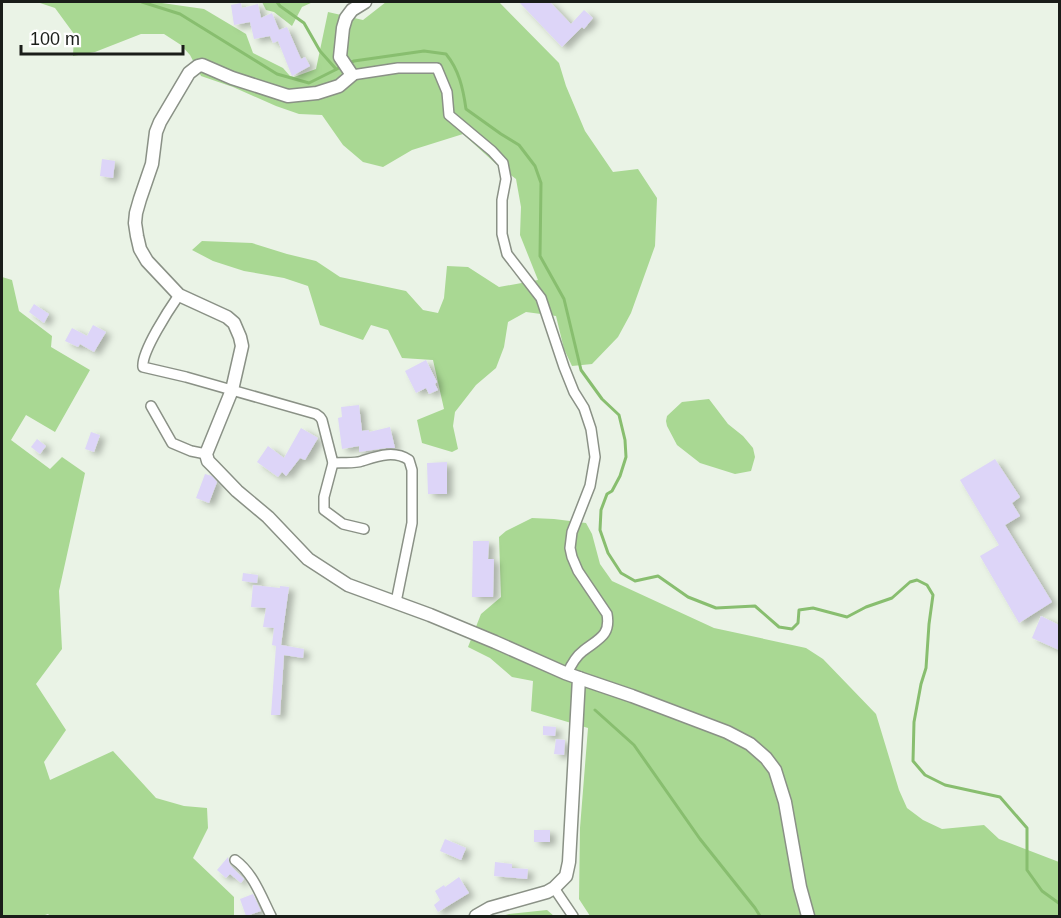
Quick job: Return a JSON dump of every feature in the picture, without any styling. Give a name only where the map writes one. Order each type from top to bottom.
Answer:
[{"type":"street","points":[[350,72],[340,57],[343,28],[352,10],[365,2]]},
{"type":"street","points":[[567,674],[572,663],[582,652],[600,640],[605,633],[608,621],[607,614],[578,571],[570,548],[572,532],[590,486],[595,457],[591,429],[584,408],[574,392],[564,367],[541,298],[507,254],[502,234],[502,200],[506,179],[503,163],[492,151],[448,115],[447,92],[437,68],[350,72],[339,86],[317,93],[288,96],[232,78],[202,65],[196,66],[189,73],[156,132],[152,164],[140,199],[135,223],[140,249],[147,261],[179,295],[227,317],[238,330],[242,346],[232,390],[206,454],[208,461],[237,491],[268,517],[308,559],[348,585],[495,642],[567,674],[727,732],[750,744],[766,758],[775,770],[785,802],[800,887],[808,916]]},
{"type":"street","points":[[179,295],[167,312],[144,357],[143,367],[319,416],[333,463],[324,497],[324,510],[343,524],[364,529]]},
{"type":"street","points":[[151,406],[172,443],[206,454]]},
{"type":"street","points":[[333,463],[361,461],[383,454],[405,457],[409,460],[412,470],[412,523],[396,602]]},
{"type":"street","points":[[476,916],[490,908],[547,892],[566,876],[569,862],[579,678]]},
{"type":"street","points":[[235,860],[249,874],[271,916]]},
{"type":"street","points":[[554,888],[573,916]]},
{"type":"green space","points":[[37,2],[162,2],[204,9],[246,34],[253,53],[283,68],[294,77],[316,69],[328,12],[363,20],[386,2],[499,2],[559,63],[585,131],[613,172],[638,169],[657,198],[655,246],[631,313],[618,337],[592,364],[572,366],[564,349],[556,316],[526,312],[508,322],[504,347],[496,368],[476,385],[455,412],[453,426],[458,449],[452,452],[422,443],[417,420],[444,409],[433,360],[402,358],[388,330],[371,325],[363,340],[320,325],[308,286],[284,278],[244,271],[213,261],[192,250],[202,241],[252,243],[316,261],[340,277],[406,291],[423,310],[438,313],[444,298],[447,266],[468,267],[499,287],[538,280],[520,235],[521,207],[516,179],[463,134],[412,150],[383,167],[363,162],[343,145],[322,115],[299,114],[201,76],[190,55],[181,45],[164,34],[141,34],[95,52],[73,56],[74,34],[55,8]]},
{"type":"green space","points":[[262,2],[313,2],[302,7],[292,26],[274,12],[266,10]]},
{"type":"green space","points":[[2,277],[12,280],[19,311],[52,336],[51,347],[90,370],[55,432],[26,415],[11,440],[50,469],[62,457],[85,473],[59,591],[62,649],[36,684],[66,730],[44,762],[50,780],[113,751],[156,798],[184,806],[207,808],[208,828],[193,858],[234,897],[234,916],[50,916],[48,914],[2,916]]},
{"type":"green space","points":[[709,399],[728,424],[753,448],[755,457],[751,471],[735,474],[700,463],[677,445],[667,426],[667,416],[682,402]]},
{"type":"green space","points":[[532,518],[586,523],[592,534],[600,564],[612,581],[714,628],[806,648],[823,659],[876,714],[899,790],[907,808],[923,820],[942,829],[984,825],[999,839],[1059,862],[1059,916],[590,916],[579,899],[580,828],[588,728],[531,711],[533,681],[512,677],[490,658],[468,647],[481,614],[501,597],[499,537]]},
{"type":"green space","points":[[547,910],[554,916],[502,916],[509,914]]},
{"type":"building","points":[[519,2],[550,2],[571,24],[584,10],[593,18],[584,29],[582,27],[562,47]]},
{"type":"building","points":[[241,3],[242,8],[258,4],[261,18],[272,13],[279,30],[287,27],[301,59],[305,57],[310,66],[292,76],[278,41],[273,43],[270,36],[254,39],[250,22],[234,25],[231,5]]},
{"type":"building","points":[[102,159],[115,161],[113,178],[100,176]]},
{"type":"building","points":[[34,304],[49,314],[44,323],[29,312]]},
{"type":"building","points":[[93,325],[106,332],[94,352],[80,344],[78,347],[65,341],[72,328],[87,336]]},
{"type":"building","points":[[426,360],[437,382],[435,384],[438,390],[429,394],[426,388],[416,393],[405,371]]},
{"type":"building","points":[[359,405],[362,431],[369,430],[369,432],[390,427],[395,448],[359,452],[359,446],[342,449],[338,418],[342,417],[341,407]]},
{"type":"building","points":[[301,428],[318,438],[305,460],[300,458],[286,476],[282,472],[278,477],[257,462],[268,446],[284,458]]},
{"type":"building","points":[[91,432],[100,435],[94,452],[85,449]]},
{"type":"building","points":[[37,439],[46,446],[40,454],[31,447]]},
{"type":"building","points":[[995,459],[1020,497],[1012,503],[1020,516],[1005,525],[1052,602],[1019,623],[980,556],[999,545],[960,480]]},
{"type":"building","points":[[447,462],[447,494],[428,494],[427,463]]},
{"type":"building","points":[[205,474],[212,476],[217,482],[209,503],[196,498]]},
{"type":"building","points":[[473,541],[489,541],[488,559],[494,559],[493,597],[472,597]]},
{"type":"building","points":[[243,573],[258,575],[257,583],[242,581]]},
{"type":"building","points":[[253,585],[289,587],[281,645],[304,649],[303,658],[284,655],[280,715],[271,715],[276,646],[272,645],[274,628],[263,627],[266,608],[251,607]]},
{"type":"building","points":[[1041,616],[1059,625],[1059,650],[1032,638]]},
{"type":"building","points":[[543,726],[556,727],[555,736],[543,735]]},
{"type":"building","points":[[556,739],[565,740],[564,755],[554,754]]},
{"type":"building","points":[[534,830],[550,830],[550,842],[534,842]]},
{"type":"building","points":[[445,839],[466,848],[461,860],[440,851]]},
{"type":"building","points":[[228,857],[230,865],[244,879],[241,883],[230,874],[226,878],[217,870]]},
{"type":"building","points":[[495,862],[512,864],[512,868],[528,869],[527,879],[494,876]]},
{"type":"building","points":[[459,877],[469,893],[438,912],[434,905],[440,900],[435,891]]},
{"type":"building","points":[[253,894],[261,911],[246,916],[240,899]]},
{"type":"waterway","points":[[142,2],[180,14],[277,74],[309,83],[341,67]]},
{"type":"waterway","points":[[277,2],[304,23],[320,51],[336,69]]},
{"type":"waterway","points":[[347,64],[424,51],[446,54],[460,80],[466,109],[519,145],[535,166],[541,183],[540,256],[564,299],[581,370],[602,399],[619,415],[625,440],[626,457],[620,476],[612,491],[607,494],[601,510],[600,530],[608,553],[621,573],[635,581],[658,576],[688,597],[716,608],[755,606],[779,627],[792,629],[798,623],[799,610],[813,608],[847,617],[866,607],[892,598],[910,582],[917,580],[927,585],[933,595],[926,668],[914,722],[913,761],[925,775],[945,785],[1000,797],[1027,828],[1027,870],[1042,891],[1060,904]]},
{"type":"waterway","points":[[595,710],[634,745],[700,839],[760,916]]}]
